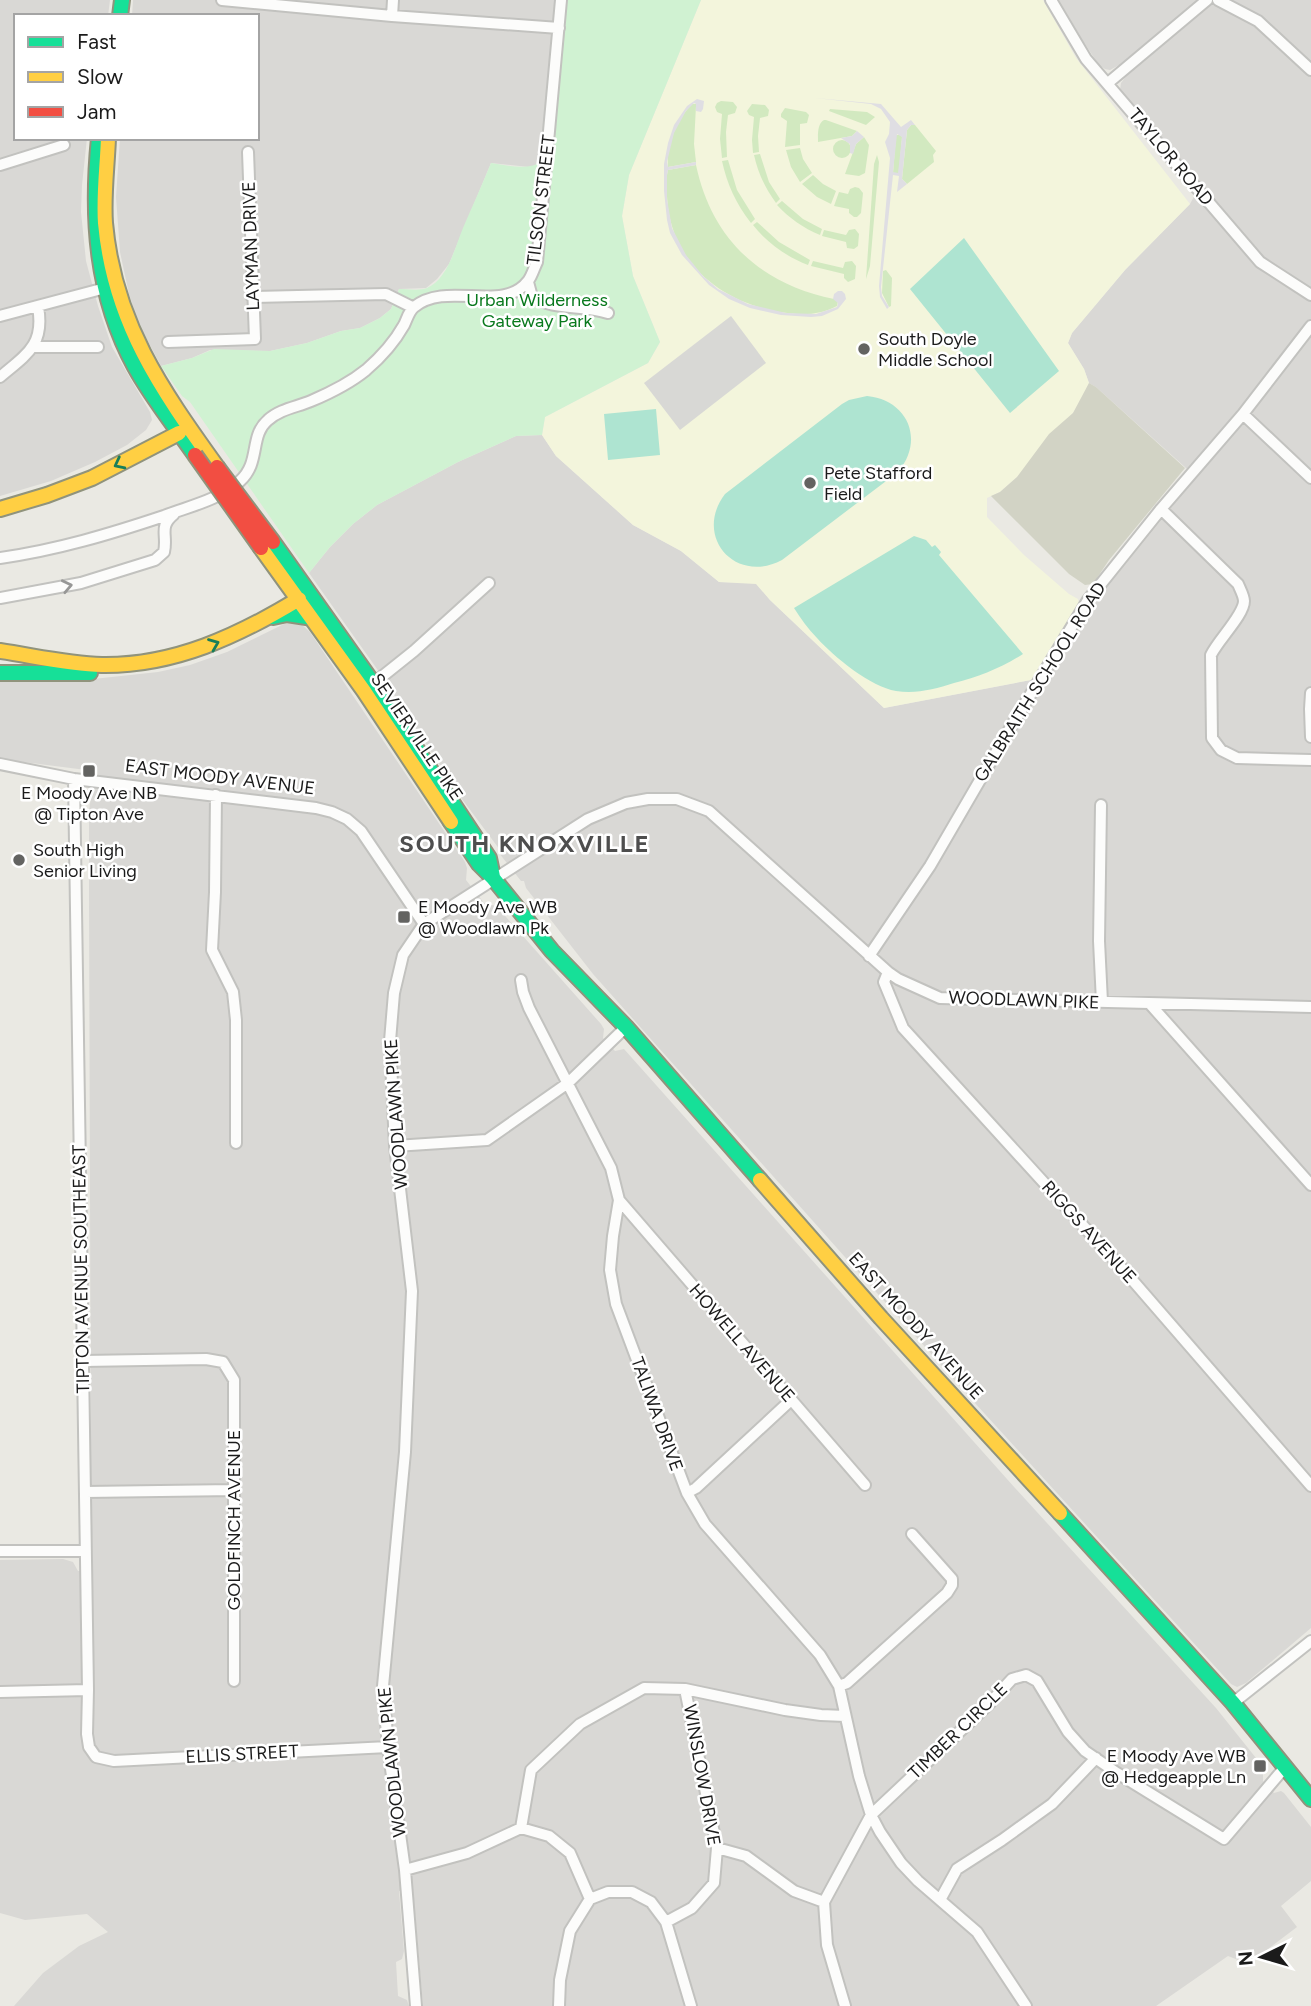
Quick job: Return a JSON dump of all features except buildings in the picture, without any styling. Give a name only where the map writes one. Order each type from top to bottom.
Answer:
[{"type":"main road","name":"SEVIERVILLE PIKE","points":[[99,140],[94,202],[97,255],[109,287],[121,339],[148,388],[217,467],[267,545]]},
{"type":"main road","name":"SEVIERVILLE PIKE","points":[[108,140],[104,201],[109,287]]},
{"type":"main road","name":"SEVIERVILLE PIKE","points":[[185,430],[195,455],[304,595],[368,687],[478,864],[493,878]]},
{"type":"main road","points":[[0,509],[92,478],[185,430]]},
{"type":"main road","name":"SEVIERVILLE PIKE","points":[[304,595],[313,618],[368,687]]},
{"type":"main road","points":[[259,623],[304,595]]},
{"type":"main road","points":[[0,673],[101,673],[123,670],[208,647],[281,614],[313,618]]},
{"type":"main road","points":[[0,650],[103,665],[149,662]]},
{"type":"main road","name":"EAST MOODY AVENUE","points":[[493,878],[552,951],[626,1027],[881,1318],[1234,1703],[1311,1798]]},
{"type":"street","points":[[222,0],[392,16],[559,27]]},
{"type":"street","points":[[392,16],[393,0]]},
{"type":"street","name":"TILSON STREET","points":[[412,307],[446,294],[485,297],[510,294],[528,282],[537,262],[561,0]]},
{"type":"street","name":"TAYLOR ROAD","points":[[1051,0],[1086,59],[1260,262],[1311,295]]},
{"type":"street","points":[[1108,83],[1207,0]]},
{"type":"street","points":[[1218,0],[1258,21],[1311,70]]},
{"type":"street","points":[[0,165],[65,145]]},
{"type":"street","name":"LAYMAN DRIVE","points":[[168,342],[255,339],[248,152]]},
{"type":"street","points":[[528,282],[532,297],[543,303],[594,308],[608,313]]},
{"type":"street","points":[[0,316],[109,287]]},
{"type":"street","points":[[0,558],[66,546],[145,523],[217,496],[239,482],[251,468],[258,434],[269,419],[286,409],[342,387],[367,369],[403,327],[412,307],[386,294],[252,297]]},
{"type":"street","points":[[0,377],[33,347],[40,333],[38,307]]},
{"type":"street","name":"GALBRAITH SCHOOL ROAD","points":[[870,956],[929,866],[1088,600],[1161,509],[1243,414],[1311,326]]},
{"type":"street","points":[[33,347],[98,347]]},
{"type":"street","points":[[1243,414],[1311,478]]},
{"type":"street","points":[[1161,509],[1238,584],[1244,601],[1240,612],[1211,654],[1212,737],[1221,750],[1237,758],[1311,760]]},
{"type":"street","points":[[163,531],[167,521],[176,512]]},
{"type":"street","points":[[0,598],[80,583],[163,555],[166,540],[163,531],[158,526],[145,523]]},
{"type":"street","points":[[368,687],[414,651],[489,583]]},
{"type":"street","points":[[1311,693],[1311,737]]},
{"type":"street","name":"EAST MOODY AVENUE","points":[[0,764],[74,779],[216,795],[331,812],[347,819],[367,839],[424,924]]},
{"type":"street","name":"TIPTON AVENUE SOUTHEAST","points":[[74,779],[87,1734],[89,1747],[96,1757]]},
{"type":"street","points":[[216,795],[212,950],[233,992],[236,1020],[236,1143]]},
{"type":"street","name":"WOODLAWN PIKE","points":[[416,2006],[405,1870],[388,1747],[383,1686],[405,1452],[412,1291],[395,1146],[390,1041],[394,993],[403,955],[424,924],[589,819],[626,803],[648,799],[677,799],[709,811],[888,972],[940,998],[1311,1007]]},
{"type":"street","points":[[1101,805],[1102,1002]]},
{"type":"street","name":"RIGGS AVENUE","points":[[888,972],[884,982],[903,1028],[1128,1275],[1311,1486]]},
{"type":"street","name":"TALIWA DRIVE","points":[[521,980],[529,1007],[611,1168],[619,1200],[610,1269],[616,1304],[687,1493],[705,1524],[820,1655],[839,1686],[859,1776],[871,1815],[880,1832],[901,1863],[918,1881],[977,1932],[1026,2006]]},
{"type":"street","points":[[1150,1004],[1311,1185]]},
{"type":"street","points":[[395,1146],[488,1140],[568,1083],[626,1027]]},
{"type":"street","name":"HOWELL AVENUE","points":[[619,1200],[865,1485]]},
{"type":"street","name":"GOLDFINCH AVENUE","points":[[83,1361],[206,1359],[223,1362],[234,1380],[234,1681]]},
{"type":"street","points":[[687,1493],[696,1489],[791,1399]]},
{"type":"street","points":[[85,1492],[235,1490]]},
{"type":"street","points":[[839,1686],[847,1683],[952,1585],[952,1579],[912,1534]]},
{"type":"street","points":[[0,1551],[86,1550]]},
{"type":"street","points":[[1234,1703],[1311,1641]]},
{"type":"street","name":"TIMBER CIRCLE","points":[[871,1815],[1012,1679],[1026,1675],[1037,1681],[1069,1732],[1085,1751],[1096,1758]]},
{"type":"street","points":[[521,1828],[531,1770],[580,1724],[644,1688],[685,1689],[785,1710],[845,1716]]},
{"type":"street","name":"WINSLOW DRIVE","points":[[666,1922],[692,1908],[714,1883],[717,1848],[685,1689]]},
{"type":"street","points":[[0,1692],[88,1690]]},
{"type":"street","name":"ELLIS STREET","points":[[96,1757],[114,1761],[388,1747]]},
{"type":"street","points":[[940,1900],[957,1869],[1052,1804],[1096,1758],[1224,1839],[1286,1766]]},
{"type":"street","points":[[845,2006],[827,1945],[824,1902],[871,1815]]},
{"type":"street","points":[[405,1870],[467,1853],[521,1828],[549,1836],[570,1853],[590,1899]]},
{"type":"street","points":[[717,1848],[746,1856],[794,1891],[824,1902]]},
{"type":"street","points":[[559,2006],[560,1980],[570,1931],[590,1899],[608,1892],[632,1892],[651,1902],[666,1922],[691,2006]]},
{"type":"shaded area","points":[[0,0],[110,0],[108,14],[14,14],[14,140],[87,140],[81,212],[86,261],[112,347],[152,420],[146,430],[127,445],[95,462],[51,481],[0,496]]},
{"type":"shaded area","points":[[133,0],[558,0],[543,160],[529,167],[491,163],[449,264],[426,288],[399,289],[391,309],[380,318],[360,328],[341,331],[307,343],[270,351],[210,350],[161,366],[138,323],[120,252],[116,197],[120,140],[259,140],[259,14],[132,14]]},
{"type":"shaded area","name":"South Doyle Middle School","points":[[701,0],[1043,0],[1076,58],[1190,204],[1125,270],[1072,333],[1068,343],[1089,383],[1081,401],[1017,477],[1000,492],[987,498],[987,517],[1024,555],[1078,599],[1079,603],[1031,680],[884,708],[756,584],[719,582],[681,551],[633,525],[556,456],[542,435],[545,417],[648,363],[660,342],[633,276],[622,216],[629,175]]},
{"type":"shaded area","points":[[1059,0],[1311,0],[1311,1628],[1246,1683],[1237,1687],[1231,1684],[974,1402],[593,974],[526,888],[524,881],[521,881],[499,853],[500,850],[462,799],[382,676],[309,573],[353,524],[377,505],[458,462],[516,436],[542,435],[556,456],[633,525],[681,551],[719,582],[756,583],[770,600],[884,708],[1031,680],[1044,684],[1096,601],[1196,477],[1089,383],[1068,343],[1072,333],[1125,270],[1190,204],[1200,185],[1124,97],[1120,90],[1127,75],[1119,65],[1110,70],[1099,65]]},
{"type":"shaded area","points":[[815,98],[881,104],[901,127],[911,120],[915,125],[911,125],[907,130],[902,179],[907,184],[897,192],[899,176],[893,175],[881,287],[882,296],[889,307],[887,309],[880,297],[879,286],[890,158],[885,142],[890,122],[881,109],[871,104]],"holes":[[[897,134],[902,137],[898,173],[893,172]]]},
{"type":"shaded area","points":[[697,99],[704,101],[703,109],[701,112],[696,111],[694,103],[686,111],[674,133],[667,162],[668,167],[696,162],[696,165],[668,170],[667,175],[667,199],[672,228],[686,255],[718,289],[748,304],[786,313],[816,314],[837,307],[834,294],[842,291],[846,299],[838,309],[822,316],[811,317],[781,315],[750,308],[729,299],[709,285],[682,255],[670,233],[667,220],[664,164],[674,125],[687,106]]},
{"type":"shaded area","points":[[857,131],[864,137],[856,144],[853,154],[850,153],[850,144],[841,138],[852,136]]},
{"type":"shaded area","points":[[731,316],[766,363],[680,430],[644,383]]},
{"type":"shaded area","points":[[1089,383],[1185,468],[1109,560],[1093,584],[1085,585],[1069,574],[991,496],[1017,477],[1049,434],[1073,413]]},
{"type":"shaded area","points":[[288,622],[302,625],[310,632],[465,862],[466,880],[484,903],[499,909],[601,1024],[604,1029],[603,1038],[615,1051],[624,1049],[1015,1488],[1216,1708],[1260,1763],[1263,1768],[1263,1781],[1274,1793],[1284,1793],[1311,1827],[1311,1881],[1281,1906],[1297,1927],[1255,1959],[1246,1963],[1228,1956],[1156,2006],[423,2006],[413,1890],[399,1891],[404,1951],[402,1959],[396,1962],[398,1996],[407,2000],[409,2006],[14,2006],[43,1973],[79,1946],[108,1932],[87,1914],[25,1920],[0,1913],[0,1560],[63,1559],[73,1562],[78,1571],[93,1571],[89,812],[94,771],[0,759],[0,679],[84,680],[158,672],[190,665],[227,652]]},
{"type":"green space","name":"Urban Wilderness Gateway Park","points":[[558,0],[701,0],[629,175],[622,216],[633,276],[660,342],[648,363],[545,417],[542,435],[516,436],[458,462],[377,505],[330,547],[309,573],[190,402],[182,396],[161,366],[214,349],[270,351],[360,328],[391,309],[399,289],[421,289],[434,284],[450,262],[491,163],[525,167],[543,160]]},
{"type":"green space","points":[[721,101],[733,102],[737,107],[735,113],[728,115],[727,157],[722,158],[722,114],[717,112],[715,107]]},
{"type":"green space","points":[[692,104],[696,104],[696,162],[668,167],[674,133]]},
{"type":"green space","points":[[752,104],[765,105],[769,110],[768,116],[760,118],[759,152],[753,153],[754,117],[747,111]]},
{"type":"green space","points":[[785,108],[809,115],[807,123],[800,124],[800,145],[785,147],[787,121],[781,114]]},
{"type":"green space","points":[[829,111],[867,112],[875,117],[866,125]]},
{"type":"green space","points":[[824,120],[857,131],[852,136],[818,142],[819,127]]},
{"type":"green space","points":[[911,125],[915,125],[936,151],[933,155],[934,162],[907,184],[902,179],[907,130]]},
{"type":"green space","points":[[896,135],[902,137],[899,173],[893,173]]},
{"type":"green space","points":[[864,137],[869,145],[865,173],[859,176],[845,174],[856,144]]},
{"type":"green space","points":[[842,140],[848,143],[851,149],[848,155],[842,158],[836,155],[833,149],[836,143]]},
{"type":"green space","points":[[800,148],[812,173],[800,182],[791,167],[786,150]]},
{"type":"green space","points":[[760,154],[769,182],[780,199],[776,203],[758,168],[754,155]]},
{"type":"green space","points":[[877,155],[879,162],[870,266],[866,279],[874,164]]},
{"type":"green space","points":[[728,160],[737,190],[755,219],[751,223],[729,186],[722,161]]},
{"type":"green space","points":[[696,165],[714,215],[727,236],[744,254],[762,270],[808,292],[834,299],[838,301],[837,306],[809,314],[758,307],[721,290],[692,264],[673,229],[666,184],[668,170]]},
{"type":"green space","points":[[813,175],[836,191],[831,204],[817,197],[802,184]]},
{"type":"green space","points":[[855,187],[863,193],[861,213],[857,217],[849,213],[849,209],[834,206],[839,192],[848,194],[850,189]]},
{"type":"green space","points":[[782,201],[803,219],[822,229],[820,235],[786,214],[777,205]]},
{"type":"green space","points":[[757,222],[779,242],[810,260],[808,265],[785,254],[771,243],[753,225]]},
{"type":"green space","points":[[855,229],[859,234],[858,246],[854,249],[847,248],[846,242],[822,236],[824,230],[846,235],[849,230]]},
{"type":"green space","points":[[964,238],[1059,371],[1010,413],[910,289]]},
{"type":"green space","points":[[813,261],[843,268],[845,262],[852,261],[856,266],[855,279],[848,282],[844,274],[811,266]]},
{"type":"green space","points":[[886,270],[892,278],[889,307],[882,293],[883,271]]},
{"type":"green space","name":"Pete Stafford Field","points":[[867,396],[893,405],[902,413],[908,424],[910,447],[898,472],[782,560],[765,566],[749,566],[735,561],[724,552],[717,540],[714,526],[716,510],[725,494],[842,404]]},
{"type":"green space","points":[[656,409],[660,455],[608,460],[604,414]]},
{"type":"green space","points":[[914,536],[926,540],[932,547],[935,545],[941,552],[939,555],[1023,654],[972,678],[933,689],[904,692],[876,684],[833,654],[814,635],[794,608]]},
{"type":"traffic: fast","points":[[120,14],[122,0]]},
{"type":"traffic: fast","points":[[99,140],[96,197],[99,256],[112,312],[135,367],[195,455]]},
{"type":"traffic: fast","points":[[273,542],[373,683],[489,858],[493,877]]},
{"type":"traffic: fast","points":[[273,617],[287,614],[313,618]]},
{"type":"traffic: fast","points":[[0,673],[90,673]]},
{"type":"traffic: fast","points":[[451,822],[479,864],[552,951],[626,1027],[760,1180]]},
{"type":"traffic: fast","points":[[1060,1513],[1233,1703],[1311,1799]]},
{"type":"traffic: slow","points":[[108,140],[105,223],[118,292],[143,353],[159,382],[217,467]]},
{"type":"traffic: slow","points":[[0,509],[92,478],[179,433]]},
{"type":"traffic: slow","points":[[261,548],[364,691],[451,822]]},
{"type":"traffic: slow","points":[[0,651],[102,665],[155,660],[205,646],[229,636],[299,599]]},
{"type":"traffic: slow","points":[[760,1180],[881,1318],[1060,1513]]},
{"type":"traffic: jam","points":[[195,455],[261,548]]},
{"type":"traffic: jam","points":[[217,467],[273,542]]},
{"type":"place","name":"South Doyle Middle School","points":[[864,349]]},
{"type":"place","name":"Pete Stafford Field","points":[[810,483]]},
{"type":"place","name":"E Moody Ave NB @ Tipton Ave","points":[[89,771]]},
{"type":"place","name":"South High Senior Living","points":[[19,860]]},
{"type":"place","name":"E Moody Ave WB @ Woodlawn Pk","points":[[404,917]]},
{"type":"place","name":"E Moody Ave WB @ Hedgeapple Ln","points":[[1260,1766]]},
{"type":"district","name":"SOUTH KNOXVILLE","points":[[525,843]]}]
